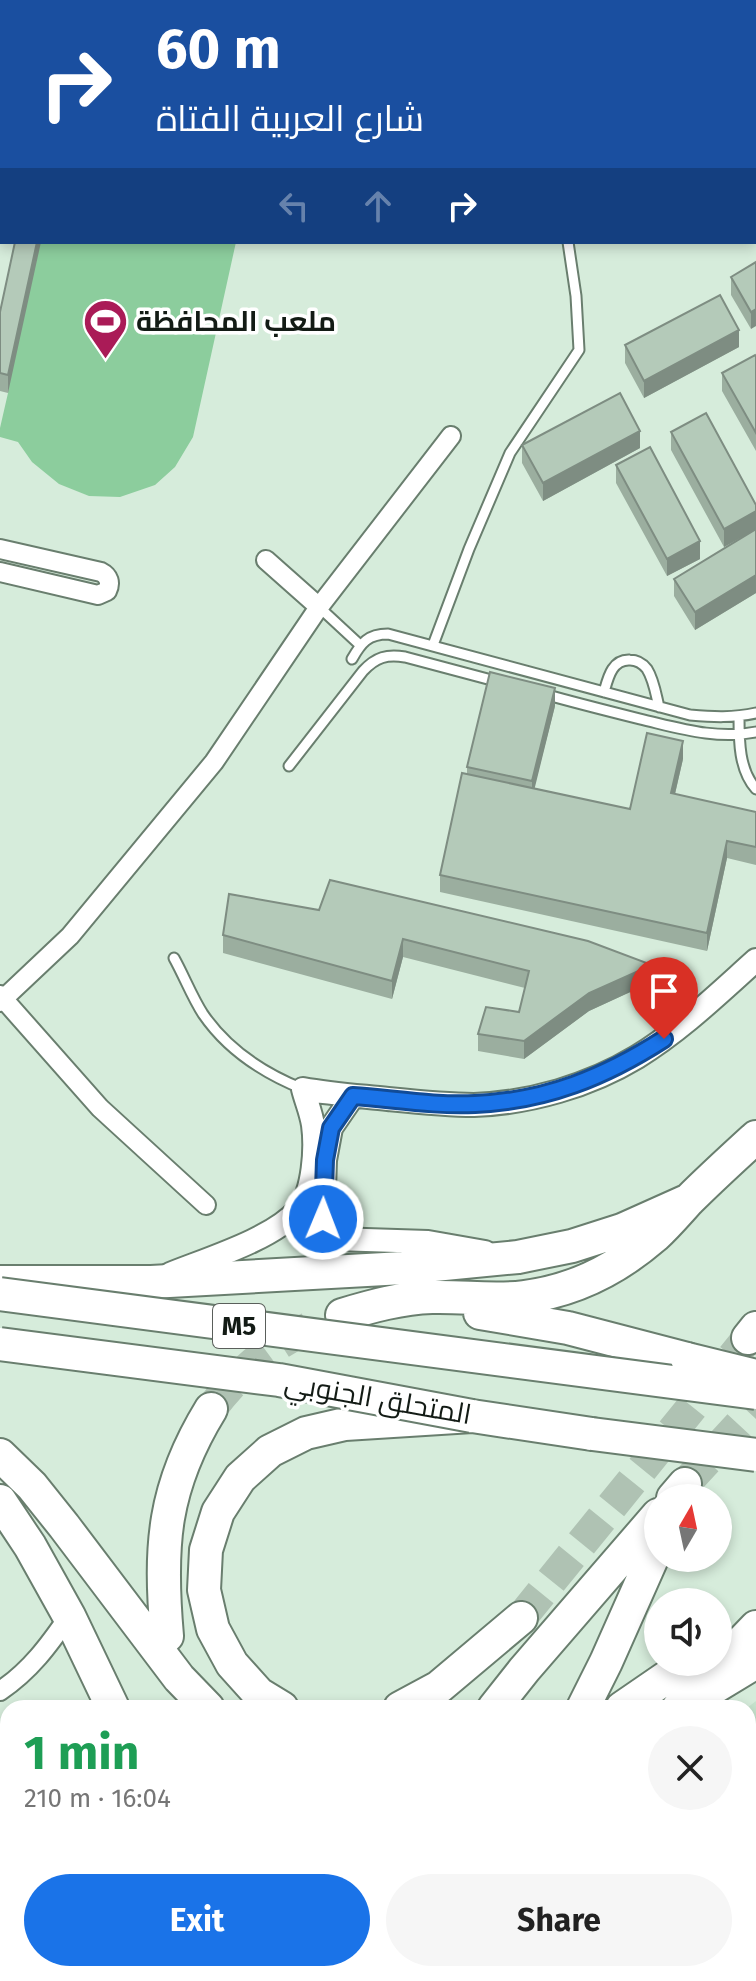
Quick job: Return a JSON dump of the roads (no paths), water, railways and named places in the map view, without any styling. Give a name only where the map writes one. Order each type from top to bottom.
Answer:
[{"type":"highway","points":[[342,1315],[430,1297],[524,1297],[570,1287],[592,1278],[632,1255],[657,1234],[756,1137]]},
{"type":"highway","points":[[0,1282],[151,1282],[403,1268],[518,1257],[572,1246],[622,1230],[689,1200]]},
{"type":"highway","name":"المتحلق الجنوبي","points":[[0,1294],[756,1393]]},
{"type":"highway","points":[[399,1301],[568,1328],[756,1376]]},
{"type":"highway","name":"المتحلق الجنوبي","points":[[0,1344],[279,1380],[472,1416],[756,1455]]},
{"type":"highway","points":[[167,1636],[163,1574],[168,1511],[184,1458],[211,1409]]},
{"type":"highway","points":[[269,1700],[259,1694],[232,1664],[213,1629],[204,1590],[206,1550],[218,1512],[240,1478],[270,1451],[306,1433],[345,1424],[472,1416]]},
{"type":"highway","points":[[0,1455],[32,1486],[179,1678],[200,1700]]},
{"type":"highway","points":[[0,1501],[30,1546],[69,1616],[109,1700]]},
{"type":"highway","points":[[500,1700],[644,1531]]},
{"type":"highway","points":[[587,1700],[646,1572]]},
{"type":"highway","points":[[732,1633],[756,1617]]},
{"type":"highway","points":[[415,1700],[439,1687],[521,1618],[454,1700]]},
{"type":"highway","points":[[687,1700],[756,1627]]},
{"type":"highway","points":[[692,1700],[756,1662]]},
{"type":"highway","points":[[634,1700],[669,1676]]},
{"type":"street","points":[[206,1205],[100,1108],[1,999],[70,936],[214,762],[319,607],[451,436]]},
{"type":"street","points":[[0,549],[101,572],[110,582],[107,591],[98,595],[0,572]]},
{"type":"street","points":[[266,560],[319,607]]},
{"type":"street","points":[[518,1257],[428,1242],[335,1239],[323,1219],[319,1159],[303,1089],[474,1105],[519,1100],[574,1086],[625,1063],[664,1039],[756,960]]},
{"type":"street","points":[[151,1282],[243,1245],[281,1224],[299,1209],[331,1128],[353,1096]]},
{"type":"street","points":[[0,1691],[19,1679],[40,1657],[69,1616]]},
{"type":"lane","points":[[433,645],[510,453],[579,350],[576,296],[568,244]]},
{"type":"lane","points":[[319,607],[360,645]]},
{"type":"lane","points":[[352,659],[364,641],[384,633],[690,715],[717,718],[756,713]]},
{"type":"lane","points":[[289,766],[363,671],[379,658],[392,655],[405,657],[512,686]]},
{"type":"lane","points":[[604,692],[615,666],[625,660],[637,661],[650,675],[659,707]]},
{"type":"lane","points":[[589,706],[592,689]]},
{"type":"lane","points":[[527,690],[715,735],[756,732]]},
{"type":"lane","points":[[739,717],[744,769],[756,789]]},
{"type":"lane","points":[[174,958],[202,1013],[234,1049],[263,1069],[303,1089]]},
{"type":"tunnel","points":[[211,1409],[232,1383],[256,1361],[313,1326]]},
{"type":"tunnel","points":[[521,1618],[748,1338]]},
{"type":"tunnel","points":[[685,1484],[756,1407]]},
{"type":"place","name":"ملعب المحافظة","points":[[105,360]]}]
